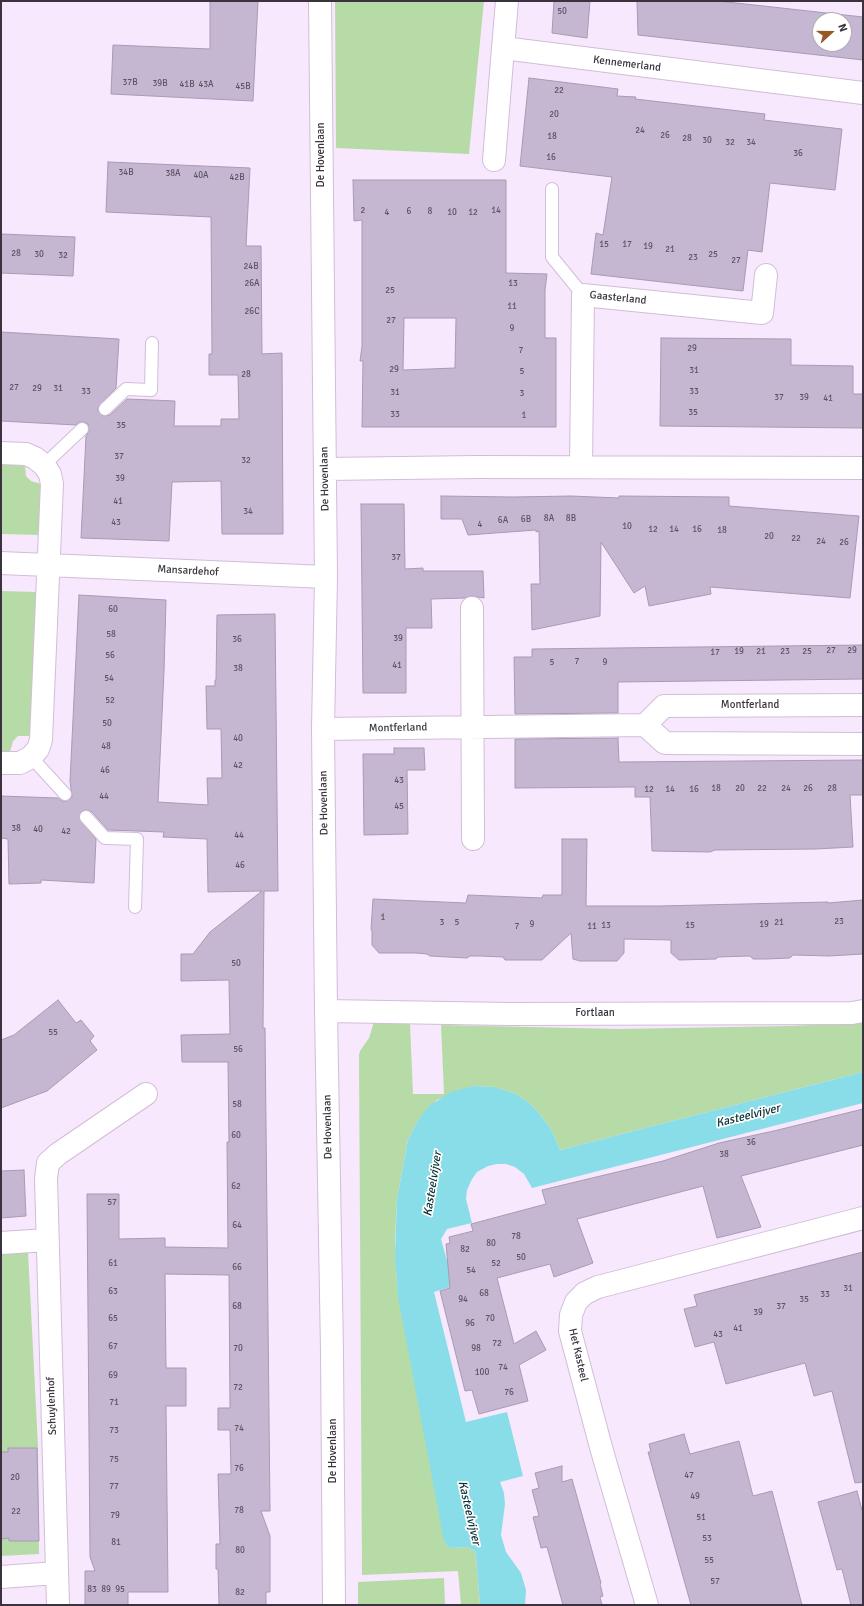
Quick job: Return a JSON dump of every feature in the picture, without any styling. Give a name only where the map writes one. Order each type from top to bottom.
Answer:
[{"type":"street","name":"De Hovenlaan","points":[[320,1],[326,577],[324,729],[326,1011],[332,1335],[334,1605]]},
{"type":"street","points":[[494,160],[507,1]]},
{"type":"street","name":"Kennemerland","points":[[503,48],[863,93]]},
{"type":"street","name":"Gaasterland","points":[[581,467],[583,295],[762,313],[766,275]]},
{"type":"street","points":[[1,453],[26,454],[35,458],[44,465],[50,474],[52,484],[42,740],[38,749],[31,757],[20,763],[1,763]]},
{"type":"street","points":[[325,469],[581,467],[863,468]]},
{"type":"street","name":"Mansardehof","points":[[1,563],[326,577]]},
{"type":"street","points":[[472,608],[472,839]]},
{"type":"street","name":"Montferland","points":[[324,729],[645,725],[664,706],[863,706]]},
{"type":"street","points":[[645,725],[665,743],[863,744]]},
{"type":"street","name":"Fortlaan","points":[[326,1011],[510,1014],[863,1012]]},
{"type":"street","name":"Schuylenhof","points":[[58,1605],[47,1240],[46,1179],[48,1163],[58,1154],[146,1094]]},
{"type":"street","name":"Het Kasteel","points":[[646,1605],[602,1451],[570,1331],[571,1315],[576,1302],[585,1293],[598,1287],[863,1218]]},
{"type":"street","points":[[1,1243],[47,1240]]},
{"type":"street","points":[[1,1577],[57,1572]]},
{"type":"lane","points":[[552,189],[552,257],[583,295]]},
{"type":"lane","points":[[105,409],[126,389],[151,390],[152,343]]},
{"type":"lane","points":[[44,465],[82,429]]},
{"type":"lane","points":[[31,757],[65,794]]},
{"type":"lane","points":[[86,817],[105,838],[137,839],[135,907]]},
{"type":"green space","points":[[335,1],[484,1],[469,154],[336,148]]},
{"type":"green space","points":[[1,464],[25,466],[26,476],[31,481],[41,484],[39,535],[1,534]]},
{"type":"green space","points":[[1,591],[37,592],[30,731],[29,736],[18,736],[13,741],[10,752],[1,752]]},
{"type":"green space","points":[[374,1022],[410,1024],[413,1094],[444,1094],[441,1025],[619,1029],[863,1023],[863,1072],[560,1150],[551,1129],[528,1102],[516,1094],[495,1087],[473,1086],[437,1100],[418,1120],[408,1140],[397,1199],[395,1241],[397,1283],[451,1548],[467,1547],[475,1551],[480,1605],[461,1605],[458,1571],[362,1575],[359,1055],[369,1038]]},
{"type":"green space","points":[[28,1252],[38,1446],[39,1554],[1,1556],[1,1254]]},
{"type":"green space","points":[[444,1578],[445,1605],[358,1605],[358,1582]]},
{"type":"water","name":"Kasteelvijver","points":[[863,1072],[863,1103],[532,1188],[524,1174],[515,1167],[506,1164],[488,1166],[477,1172],[467,1190],[466,1199],[472,1223],[447,1229],[441,1239],[454,1286],[434,1292],[466,1422],[507,1412],[523,1476],[500,1482],[504,1493],[505,1504],[501,1535],[506,1552],[521,1573],[526,1590],[525,1605],[480,1605],[475,1551],[467,1547],[451,1548],[444,1541],[398,1297],[395,1254],[397,1199],[408,1140],[418,1120],[429,1106],[451,1092],[473,1086],[495,1087],[516,1094],[528,1102],[551,1129],[560,1150]]},
{"type":"building","points":[[210,1],[258,1],[253,101],[111,94],[113,45],[210,49]]},
{"type":"building","points":[[554,1],[590,1],[587,38],[552,33]]},
{"type":"building","points":[[637,1],[718,1],[818,12],[812,12],[812,52],[852,52],[852,16],[863,17],[863,60],[638,35]]},
{"type":"building","points":[[529,78],[618,89],[617,96],[636,97],[635,99],[765,114],[764,120],[842,129],[835,190],[770,183],[762,252],[748,250],[743,291],[591,274],[596,233],[603,235],[612,177],[520,166]]},
{"type":"building","points":[[108,162],[250,168],[246,246],[261,246],[262,354],[282,353],[283,534],[222,534],[221,481],[172,482],[169,541],[81,538],[86,436],[89,431],[88,424],[84,422],[80,422],[76,425],[1,421],[1,332],[119,339],[116,388],[98,407],[98,411],[103,416],[110,415],[127,399],[175,401],[174,426],[221,426],[221,419],[239,419],[238,375],[209,375],[209,354],[212,354],[211,217],[106,212]]},
{"type":"building","points":[[353,180],[506,180],[506,273],[547,274],[545,290],[545,338],[556,338],[556,427],[362,427],[363,361],[360,361],[362,346],[362,220],[354,221]],"holes":[[[404,318],[456,318],[455,368],[403,370]]]},
{"type":"building","points":[[1,234],[75,237],[73,276],[1,273]]},
{"type":"building","points":[[661,338],[791,339],[791,365],[853,366],[853,394],[863,394],[863,428],[660,426]]},
{"type":"building","points":[[441,496],[571,496],[619,498],[619,496],[729,497],[729,506],[859,516],[850,598],[710,587],[711,594],[649,606],[645,586],[634,593],[601,542],[600,616],[532,630],[531,584],[540,584],[539,531],[468,535],[462,519],[441,519]]},
{"type":"building","points":[[361,504],[404,504],[405,569],[423,568],[423,571],[483,571],[484,598],[472,596],[465,598],[431,599],[432,628],[406,628],[406,693],[363,693]]},
{"type":"building","points":[[79,595],[166,600],[158,802],[208,805],[207,778],[222,778],[221,729],[207,729],[206,686],[215,686],[216,680],[217,615],[275,614],[278,891],[264,891],[263,1028],[265,1028],[270,1511],[261,1511],[270,1536],[270,1592],[266,1592],[266,1605],[219,1605],[218,1569],[216,1569],[216,1544],[220,1544],[218,1474],[231,1474],[230,1430],[218,1430],[218,1408],[230,1408],[229,1275],[165,1274],[166,1368],[186,1368],[186,1406],[166,1406],[168,1592],[128,1592],[128,1605],[85,1605],[85,1571],[95,1571],[90,1557],[87,1194],[119,1194],[119,1239],[165,1238],[165,1247],[228,1248],[227,1142],[229,1142],[229,1062],[182,1062],[181,1035],[230,1034],[229,980],[181,981],[181,954],[193,954],[210,932],[262,891],[208,892],[207,839],[163,837],[164,832],[108,830],[92,812],[85,810],[81,812],[79,818],[96,839],[94,883],[41,880],[41,883],[9,884],[8,839],[1,838],[1,796],[58,798],[62,801],[66,801],[72,796],[70,781]]},
{"type":"building","points":[[863,645],[863,679],[618,682],[618,713],[515,714],[514,657],[532,657],[532,649]]},
{"type":"building","points":[[618,738],[619,762],[863,760],[863,795],[850,795],[853,847],[715,850],[710,852],[652,851],[650,797],[635,797],[635,787],[515,788],[515,739]]},
{"type":"building","points":[[394,748],[424,748],[425,770],[407,770],[408,834],[364,835],[363,754],[394,754]]},
{"type":"building","points":[[562,839],[587,839],[586,906],[828,903],[863,900],[863,954],[829,956],[793,955],[790,958],[766,959],[753,959],[750,956],[679,960],[671,953],[671,940],[624,939],[624,953],[617,961],[580,961],[573,959],[571,933],[542,960],[505,960],[503,957],[481,956],[470,956],[467,958],[430,956],[427,954],[416,953],[379,953],[372,945],[371,929],[373,899],[466,903],[468,895],[542,898],[543,895],[562,895]]},
{"type":"building","points":[[58,1000],[76,1023],[81,1020],[94,1036],[90,1041],[97,1050],[47,1091],[1,1108],[1,1040],[14,1035]]},
{"type":"building","points":[[863,1109],[863,1145],[741,1176],[761,1227],[717,1238],[703,1186],[577,1219],[593,1263],[554,1277],[550,1264],[497,1278],[514,1344],[536,1331],[546,1350],[519,1365],[528,1401],[479,1414],[472,1390],[465,1391],[440,1291],[450,1288],[446,1244],[450,1243],[449,1237],[473,1231],[471,1224],[546,1204],[542,1190],[663,1161],[719,1143]]},
{"type":"building","points":[[24,1170],[26,1216],[1,1218],[1,1171]]},
{"type":"building","points":[[863,1252],[863,1482],[855,1483],[832,1391],[814,1396],[805,1363],[726,1384],[714,1342],[695,1347],[684,1309],[697,1306],[694,1295]]},
{"type":"building","points":[[684,1434],[690,1454],[739,1441],[753,1496],[772,1491],[802,1605],[691,1605],[648,1452],[651,1452],[649,1444]]},
{"type":"building","points":[[8,1448],[37,1448],[39,1541],[9,1541],[9,1538],[1,1539],[1,1452],[8,1452]]},
{"type":"building","points":[[562,1466],[562,1482],[572,1479],[601,1583],[603,1596],[600,1597],[602,1605],[563,1605],[547,1547],[541,1548],[533,1517],[539,1516],[532,1490],[539,1488],[535,1473]]},
{"type":"building","points":[[857,1491],[863,1514],[863,1605],[851,1605],[842,1569],[837,1570],[818,1502]]}]
